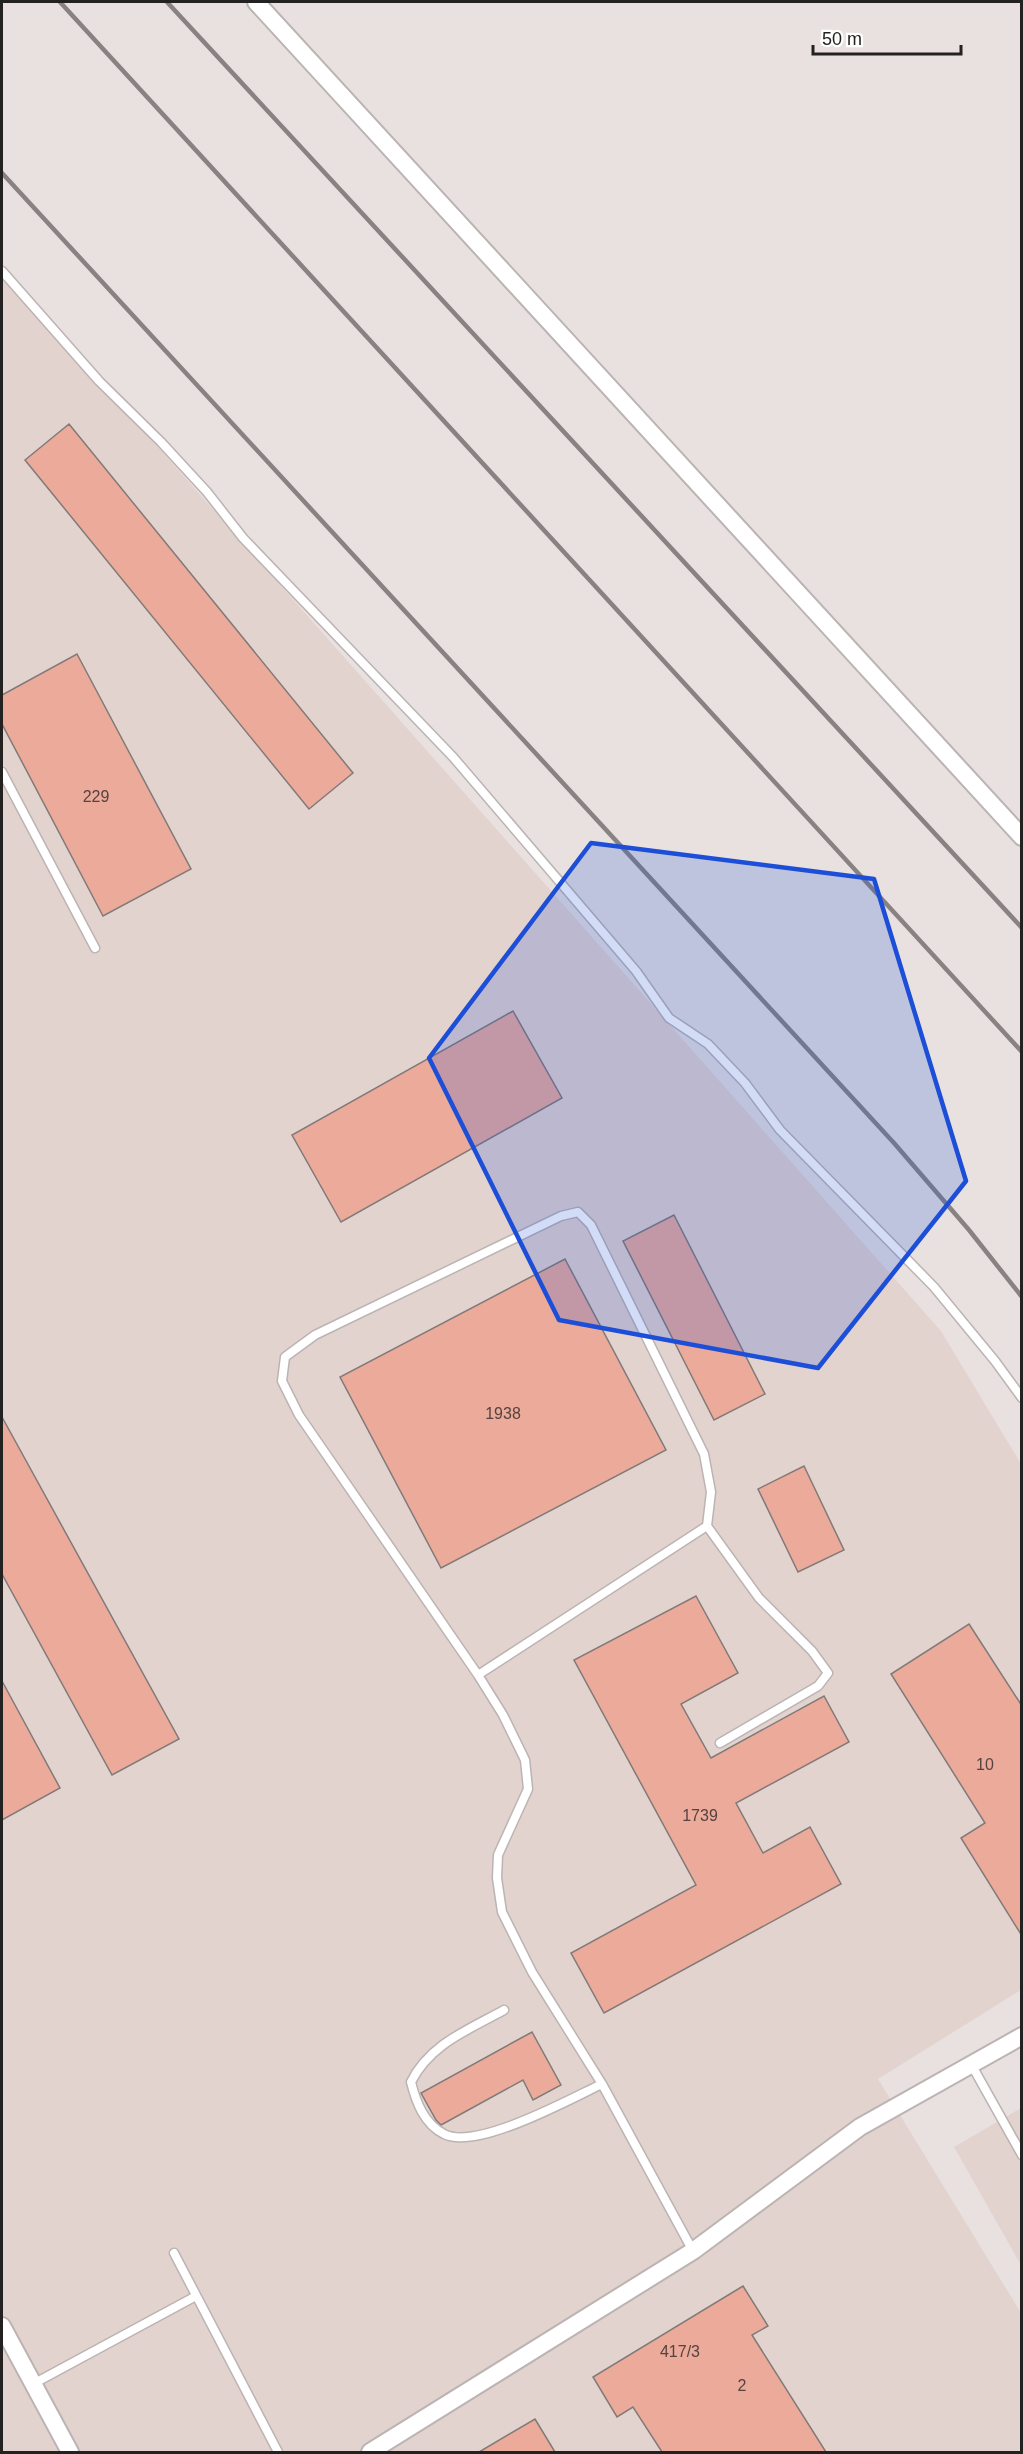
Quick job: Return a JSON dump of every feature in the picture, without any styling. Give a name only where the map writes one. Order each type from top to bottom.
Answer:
[{"type":"street","points":[[256,2],[1022,837]]},
{"type":"street","points":[[370,2452],[693,2251],[860,2127],[1022,2036]]},
{"type":"street","points":[[2,2326],[70,2452]]},
{"type":"lane","points":[[2,272],[99,381],[161,442],[207,492],[243,538],[453,757],[629,963],[669,1018],[708,1044],[745,1083],[780,1130],[934,1287],[995,1361],[1022,1398]]},
{"type":"lane","points":[[2,772],[95,948]]},
{"type":"lane","points":[[693,2251],[602,2084],[532,1972],[502,1912],[497,1878],[498,1855],[528,1789],[525,1760],[503,1715],[478,1675],[299,1415],[282,1381],[285,1357],[315,1335],[561,1216],[578,1212],[591,1225],[704,1454],[711,1492],[707,1526],[759,1598],[812,1651],[828,1672],[818,1686],[720,1743]]},
{"type":"lane","points":[[478,1675],[707,1526]]},
{"type":"lane","points":[[504,2010],[440,2045],[420,2064],[411,2082],[416,2101],[430,2125],[445,2135],[461,2139],[488,2134],[602,2084]]},
{"type":"lane","points":[[971,2064],[1022,2155]]},
{"type":"lane","points":[[174,2253],[278,2452]]},
{"type":"lane","points":[[33,2384],[196,2296]]},
{"type":"highlighted area","points":[[591,843],[874,879],[966,1181],[818,1368],[559,1320],[429,1058]]},
{"type":"shaded area","points":[[2,271],[941,1331],[1021,1464],[1021,1990],[878,2079],[1021,2313],[1021,2452],[2,2452]]},
{"type":"shaded area","points":[[1021,2108],[1021,2265],[954,2147]]},
{"type":"building","points":[[69,424],[353,773],[309,809],[25,460]]},
{"type":"building","points":[[77,654],[191,869],[103,916],[2,724],[2,695]]},
{"type":"building","points":[[513,1011],[562,1098],[341,1222],[292,1135]]},
{"type":"building","points":[[674,1215],[765,1394],[714,1420],[623,1241]]},
{"type":"building","points":[[565,1259],[666,1450],[441,1568],[340,1377]]},
{"type":"building","points":[[2,1417],[179,1739],[112,1775],[2,1574]]},
{"type":"building","points":[[804,1466],[844,1550],[798,1572],[758,1489]]},
{"type":"building","points":[[696,1596],[738,1673],[681,1704],[711,1758],[824,1696],[849,1742],[736,1803],[763,1853],[810,1827],[841,1884],[604,2013],[571,1953],[696,1885],[574,1660]]},
{"type":"building","points":[[969,1624],[1022,1706],[1022,1936],[961,1838],[985,1823],[891,1674]]},
{"type":"building","points":[[2,1681],[60,1788],[2,1820]]},
{"type":"building","points":[[532,2032],[561,2085],[533,2100],[523,2080],[441,2125],[436,2120],[421,2093]]},
{"type":"building","points":[[743,2286],[768,2326],[752,2335],[826,2452],[662,2452],[633,2407],[617,2417],[593,2377]]},
{"type":"building","points":[[535,2419],[555,2452],[479,2452]]},
{"type":"railway","points":[[60,2],[1022,1052]]},
{"type":"railway","points":[[167,2],[1022,928]]},
{"type":"railway","points":[[2,173],[894,1143],[969,1230],[1022,1297]]}]
